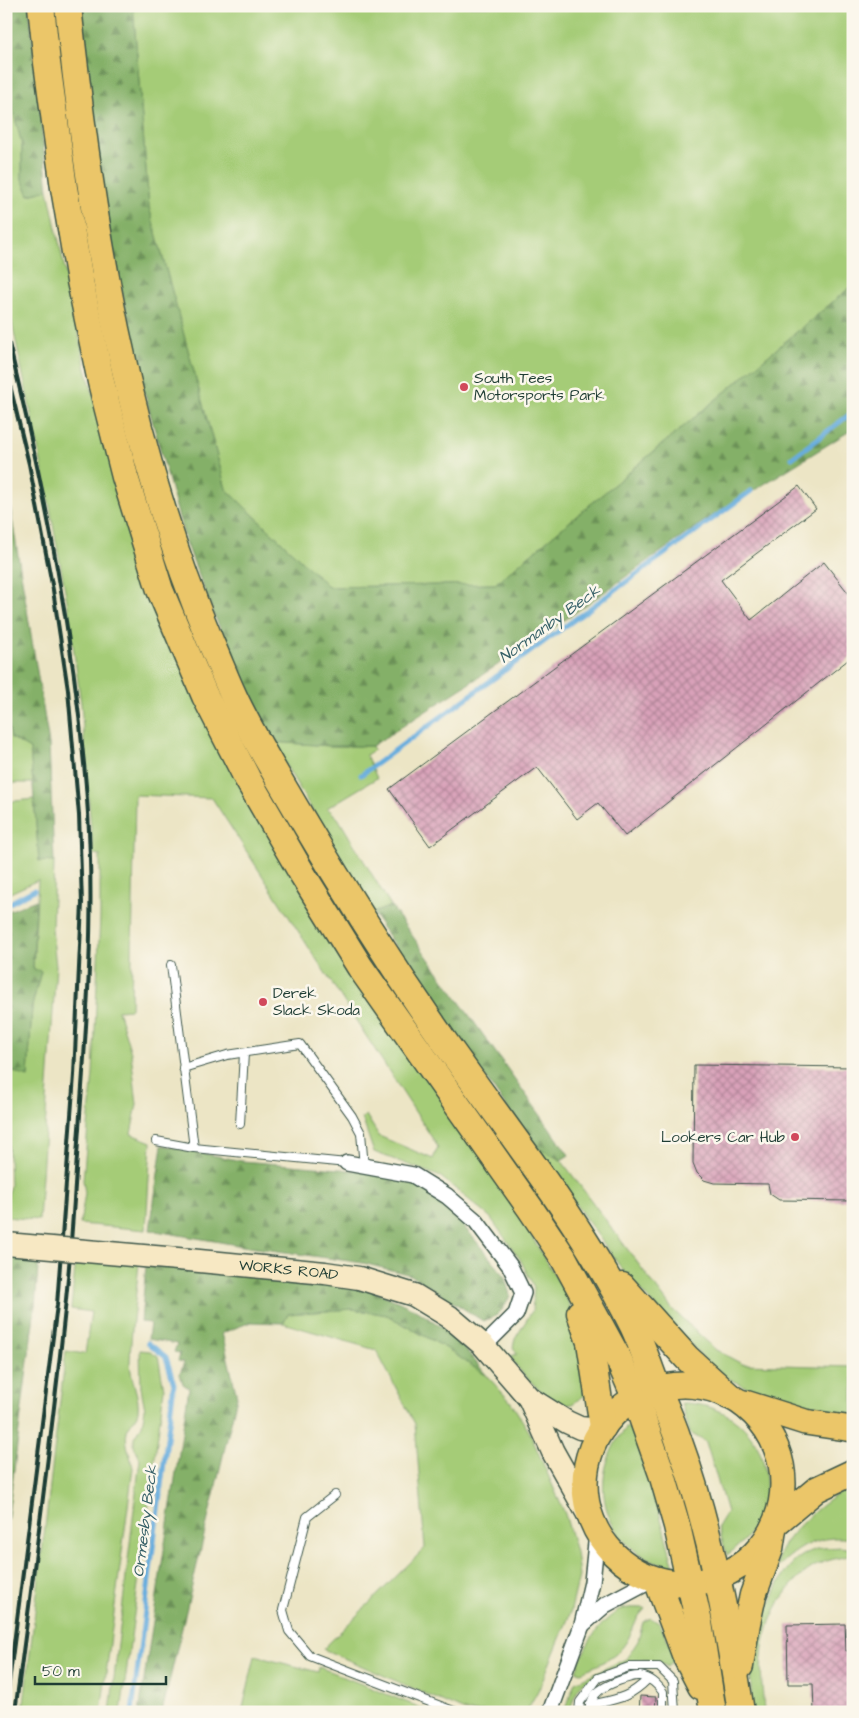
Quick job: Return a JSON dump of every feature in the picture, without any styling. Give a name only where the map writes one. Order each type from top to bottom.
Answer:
[{"type":"highway","points":[[41,6],[64,188],[82,290],[101,382],[125,477],[160,590],[213,712],[247,778],[303,875],[360,967],[530,1208],[563,1258],[619,1360],[647,1393],[679,1440],[717,1578],[739,1702]]},
{"type":"highway","points":[[68,6],[79,110],[98,232],[118,333],[135,413],[160,502],[191,594],[236,702],[266,758],[330,866],[436,1029],[569,1214],[593,1253],[634,1328],[662,1474],[677,1526],[699,1623],[713,1710]]},
{"type":"highway","points":[[593,1253],[687,1358],[734,1398]]},
{"type":"highway","points":[[563,1258],[574,1300],[590,1342],[602,1429]]},
{"type":"highway","points":[[739,1702],[747,1623],[753,1595],[770,1549],[774,1526]]},
{"type":"highway","points":[[655,1579],[686,1657],[713,1710]]},
{"type":"main road","name":"WORKS ROAD","points":[[6,1244],[324,1273],[359,1278],[384,1285],[414,1295],[450,1316],[484,1346],[529,1398],[580,1428],[602,1429]]},
{"type":"main road","points":[[734,1398],[752,1412],[763,1424],[779,1456],[783,1490],[774,1526],[750,1559],[734,1570],[717,1578],[689,1583],[673,1583],[640,1573],[615,1556],[595,1528],[588,1508],[585,1476],[588,1460],[602,1429],[612,1416],[647,1393],[687,1385],[716,1390],[805,1422],[853,1429]]},
{"type":"main road","name":"WORKS ROAD","points":[[529,1398],[553,1452],[595,1528]]},
{"type":"main road","points":[[774,1526],[817,1489],[853,1472]]},
{"type":"street","points":[[346,1163],[413,1175],[447,1196],[476,1221],[510,1266],[523,1293],[516,1314],[484,1346]]},
{"type":"street","points":[[550,1712],[582,1625],[592,1582],[595,1528]]},
{"type":"street","points":[[582,1625],[606,1605],[655,1579]]},
{"type":"lane","points":[[171,965],[194,1148]]},
{"type":"lane","points":[[183,1068],[227,1055],[300,1044],[352,1116],[361,1133],[364,1167]]},
{"type":"lane","points":[[240,1124],[244,1052]]},
{"type":"lane","points":[[156,1141],[194,1148],[346,1163]]},
{"type":"lane","points":[[334,1495],[307,1518],[283,1610],[288,1630],[310,1656],[456,1712]]},
{"type":"lane","points":[[579,1712],[580,1702],[598,1678],[629,1667],[659,1668],[673,1681],[675,1712]]},
{"type":"lane","points":[[648,1679],[636,1691],[589,1708],[590,1701],[599,1690],[620,1680],[639,1676],[648,1679],[653,1681],[663,1692],[662,1712]]},
{"type":"green space","points":[[6,6],[29,6],[48,190],[29,195],[22,179],[22,144],[6,85]]},
{"type":"green space","points":[[80,6],[133,6],[149,207],[226,489],[329,587],[495,584],[853,285],[853,429],[703,522],[538,639],[372,746],[331,746],[272,742],[214,615],[185,539],[143,387],[96,164]]},
{"type":"green space","name":"South Tees Motorsports Park","points":[[133,6],[853,6],[853,285],[495,584],[329,587],[226,489],[149,207]]},
{"type":"green space","points":[[6,85],[22,144],[22,179],[29,195],[48,190],[86,369],[151,594],[564,1291],[581,1336],[588,1393],[572,1404],[559,1406],[525,1376],[511,1356],[517,1354],[513,1347],[515,1339],[532,1311],[534,1287],[520,1259],[490,1217],[441,1177],[374,1152],[362,1118],[366,1115],[379,1136],[433,1159],[438,1147],[212,798],[135,795],[131,1009],[118,1010],[131,1053],[137,1104],[131,1134],[151,1142],[146,1230],[80,1224],[85,1193],[83,1180],[93,1074],[100,917],[100,855],[93,854],[81,703],[67,601],[47,491],[6,293]]},
{"type":"green space","points":[[6,482],[49,744],[54,862],[39,861],[30,749],[11,738],[6,714]]},
{"type":"green space","points":[[6,714],[11,738],[30,749],[33,783],[6,783]]},
{"type":"green space","points":[[272,742],[331,746],[372,746],[374,750],[366,755],[377,778],[327,808],[338,818],[391,906],[373,913]]},
{"type":"green space","points":[[34,799],[39,861],[54,862],[52,929],[56,966],[39,1220],[6,1217],[10,1185],[8,1133],[6,1129],[6,1069],[28,1077],[32,1006],[41,971],[33,970],[38,880],[6,895],[6,802]]},
{"type":"green space","points":[[36,900],[33,969],[41,971],[32,1006],[28,1077],[6,1069],[6,912]]},
{"type":"green space","points":[[391,906],[569,1155],[561,1160],[534,1146],[427,995],[373,913]]},
{"type":"green space","points":[[162,1145],[242,1161],[363,1171],[421,1186],[457,1218],[504,1275],[510,1295],[508,1300],[497,1315],[483,1321],[411,1275],[363,1263],[249,1247],[150,1230]]},
{"type":"green space","points":[[534,1146],[561,1160],[672,1309],[716,1350],[742,1364],[853,1367],[853,1417],[814,1413],[781,1403],[731,1380],[709,1364],[627,1276]]},
{"type":"green space","points":[[6,1251],[39,1255],[35,1307],[6,1531],[6,1335],[10,1307],[6,1307]]},
{"type":"green space","points":[[76,1258],[139,1263],[130,1362],[138,1399],[138,1411],[128,1428],[126,1436],[133,1468],[101,1712],[23,1712],[66,1351],[85,1354],[91,1312],[71,1309]]},
{"type":"green space","points":[[146,1265],[346,1282],[360,1286],[400,1302],[437,1324],[460,1343],[488,1377],[446,1348],[387,1315],[353,1309],[288,1314],[283,1323],[251,1322],[222,1333],[237,1397],[162,1712],[139,1712],[189,1388],[183,1384],[180,1374],[184,1362],[178,1361],[180,1353],[174,1352],[177,1344],[148,1339],[150,1323],[141,1322]]},
{"type":"green space","points":[[353,1309],[387,1315],[446,1348],[488,1377],[510,1401],[529,1431],[565,1514],[576,1552],[579,1576],[570,1614],[540,1687],[526,1712],[467,1712],[323,1649],[425,1548],[415,1424],[376,1350],[283,1323],[288,1314]]},
{"type":"green space","points":[[140,1350],[150,1351],[158,1356],[164,1389],[121,1712],[110,1712],[140,1459],[134,1446],[134,1437],[142,1425],[145,1409],[141,1388]]},
{"type":"green space","points":[[681,1403],[711,1408],[735,1420],[752,1438],[763,1461],[766,1485],[762,1511],[749,1534],[727,1555],[718,1527],[727,1512],[706,1442],[690,1433]]},
{"type":"green space","points":[[627,1427],[632,1429],[654,1493],[674,1567],[648,1559],[629,1545],[616,1531],[608,1515],[604,1497],[604,1479],[608,1460],[615,1443]]},
{"type":"green space","points":[[853,1486],[853,1539],[830,1538],[811,1543],[794,1553],[777,1568],[780,1552],[801,1524],[822,1505]]},
{"type":"green space","points":[[841,1547],[853,1549],[853,1557],[848,1556],[826,1561],[807,1571],[788,1590],[773,1614],[764,1641],[762,1654],[761,1676],[764,1712],[752,1712],[750,1664],[760,1614],[765,1616],[782,1577],[795,1561],[814,1550]]},
{"type":"green space","points":[[644,1608],[624,1646],[614,1656],[581,1672],[576,1671],[583,1653],[605,1621],[622,1609]]},
{"type":"green space","points":[[651,1618],[660,1624],[676,1657],[668,1667],[653,1661],[638,1660],[587,1680],[576,1693],[570,1712],[564,1712],[575,1682],[626,1659],[638,1641],[643,1622]]},
{"type":"green space","points":[[255,1656],[318,1672],[319,1667],[431,1712],[242,1712]]},
{"type":"building","points":[[799,486],[816,509],[721,580],[751,620],[824,562],[853,599],[853,656],[625,836],[598,803],[577,819],[537,767],[430,846],[389,789]]},
{"type":"building","points":[[694,1065],[853,1067],[853,1201],[779,1200],[770,1194],[768,1184],[714,1183],[704,1180],[697,1173],[693,1163]]},
{"type":"building","points":[[845,1624],[846,1651],[853,1650],[853,1712],[814,1712],[813,1684],[788,1684],[787,1625]]},
{"type":"building","points":[[640,1696],[656,1697],[655,1712],[639,1712]]},
{"type":"waterway","name":"Normanby Beck","points":[[792,458],[853,412]]},
{"type":"waterway","name":"Normanby Beck","points":[[361,775],[751,491]]},
{"type":"waterway","name":"Normanby Beck","points":[[6,905],[34,890]]},
{"type":"waterway","name":"Ormesby Beck","points":[[132,1712],[174,1384],[166,1357],[148,1343]]},
{"type":"railway","points":[[6,331],[34,451],[68,631],[83,752],[88,813],[91,895],[87,1019],[67,1288],[48,1461],[15,1712]]},
{"type":"railway","points":[[6,369],[29,464],[53,590],[68,690],[79,815],[82,903],[74,1075],[57,1305],[6,1706]]},
{"type":"place","name":"South Tees Motorsports Park","points":[[464,387]]},
{"type":"place","name":"Derek Slack Skoda","points":[[263,1002]]},
{"type":"place","name":"Lookers Car Hub","points":[[795,1137]]}]
